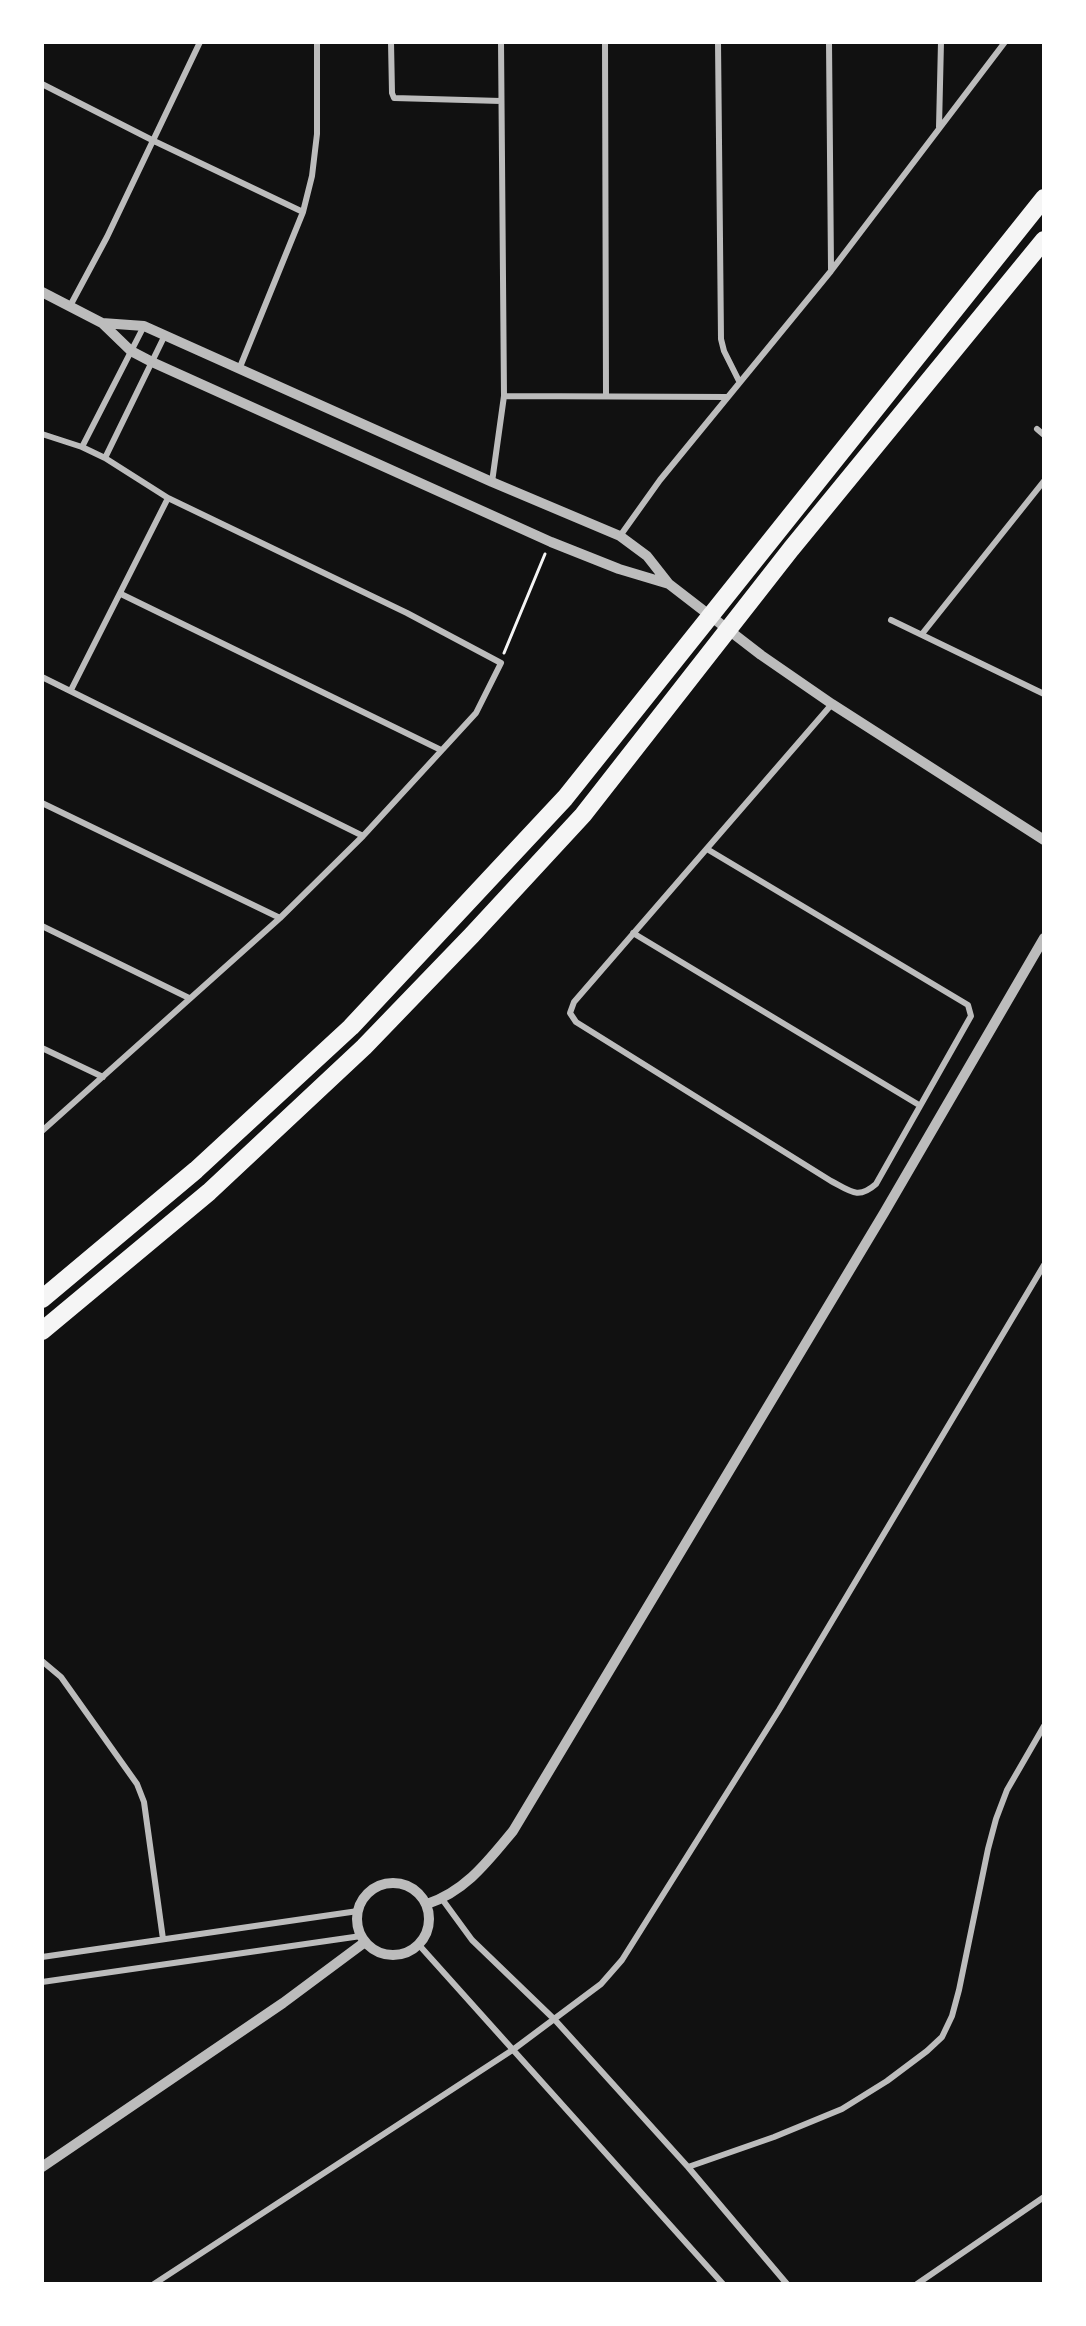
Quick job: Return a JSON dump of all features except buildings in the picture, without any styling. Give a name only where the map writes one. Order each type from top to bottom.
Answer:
[{"type":"highway","points":[[42,1299],[196,1170],[351,1027],[557,807],[1044,198]]},
{"type":"highway","points":[[42,1331],[209,1192],[364,1047],[480,927],[583,815],[798,540],[1044,240]]},
{"type":"street","points":[[70,306],[154,141],[200,42]]},
{"type":"street","points":[[240,367],[303,212],[312,176],[317,134],[317,42]]},
{"type":"street","points":[[391,42],[394,98],[501,100]]},
{"type":"street","points":[[492,482],[504,396],[501,42]]},
{"type":"street","points":[[605,42],[606,395]]},
{"type":"street","points":[[718,42],[721,339],[724,351],[739,381]]},
{"type":"street","points":[[829,42],[831,271]]},
{"type":"street","points":[[939,127],[941,42]]},
{"type":"street","points":[[620,536],[660,480],[831,271],[1005,42]]},
{"type":"street","points":[[42,84],[154,141],[303,212]]},
{"type":"street","points":[[42,292],[102,323],[131,351],[152,362],[550,542],[619,569],[669,584]]},
{"type":"street","points":[[102,323],[144,326],[240,367],[492,482],[620,536],[647,556],[669,584],[761,656],[1044,840]]},
{"type":"street","points":[[82,447],[144,326]]},
{"type":"street","points":[[105,458],[165,335]]},
{"type":"street","points":[[504,396],[727,397]]},
{"type":"street","points":[[1037,429],[1044,435]]},
{"type":"street","points":[[42,434],[82,447],[105,458],[168,498],[406,613],[501,663],[476,713],[363,836],[280,918],[42,1131]]},
{"type":"street","points":[[922,634],[1044,481]]},
{"type":"street","points":[[70,690],[168,498]]},
{"type":"street","points":[[121,594],[441,750]]},
{"type":"street","points":[[891,620],[1043,692]]},
{"type":"street","points":[[42,677],[363,836]]},
{"type":"street","points":[[708,849],[969,1005],[971,1016],[876,1184],[866,1192],[854,1194],[831,1181],[576,1022],[570,1013],[574,1002],[832,704]]},
{"type":"street","points":[[42,803],[280,918]]},
{"type":"street","points":[[42,926],[189,998]]},
{"type":"street","points":[[633,933],[919,1106]]},
{"type":"street","points":[[427,1904],[442,1899],[461,1887],[482,1869],[513,1831],[884,1213],[1044,938]]},
{"type":"street","points":[[42,1048],[102,1077]]},
{"type":"street","points":[[154,2284],[514,2049],[601,1984],[622,1960],[779,1710],[1044,1265]]},
{"type":"street","points":[[42,1661],[61,1677],[137,1784],[144,1802],[163,1940]]},
{"type":"street","points":[[688,2167],[774,2137],[842,2109],[887,2081],[942,2037],[952,2016],[959,1990],[996,1820],[1007,1790],[1044,1726]]},
{"type":"street","points":[[390,1883],[409,1886],[419,1893],[427,1904],[429,1926],[419,1945],[409,1952],[391,1956],[374,1950],[363,1939],[358,1928],[357,1911],[363,1899],[372,1889],[390,1883]]},
{"type":"street","points":[[442,1899],[471,1940],[555,2020],[688,2167],[787,2284]]},
{"type":"street","points":[[42,1957],[357,1911]]},
{"type":"street","points":[[42,1982],[363,1939]]},
{"type":"street","points":[[42,2166],[283,2003],[363,1939]]},
{"type":"street","points":[[419,1945],[723,2284]]},
{"type":"street","points":[[917,2284],[1044,2197]]},
{"type":"path","points":[[501,663],[515,623],[550,542]]}]
